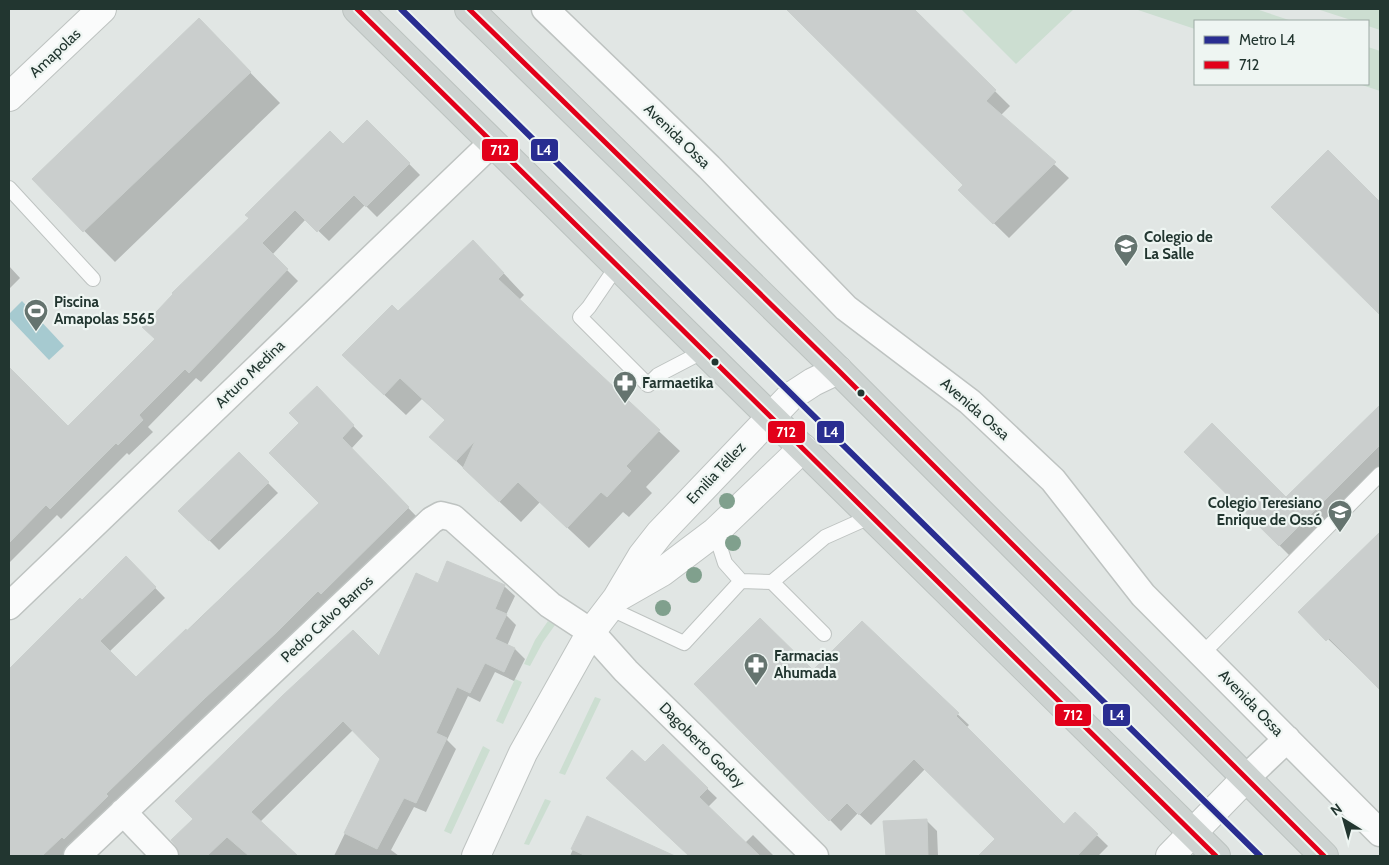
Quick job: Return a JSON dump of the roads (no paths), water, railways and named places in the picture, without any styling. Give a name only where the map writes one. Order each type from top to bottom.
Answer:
[{"type":"main road","points":[[357,9],[1216,856]]},
{"type":"main road","points":[[469,9],[838,370],[1324,856]]},
{"type":"street","name":"Amapolas","points":[[9,97],[102,9]]},
{"type":"street","name":"Avenida Ossa","points":[[545,9],[710,167],[846,308],[970,402],[1054,480],[1143,595],[1380,833]]},
{"type":"street","name":"Arturo Medina","points":[[9,606],[492,143]]},
{"type":"street","name":"Emilia Téllez","points":[[476,856],[523,753],[591,632],[660,533],[770,416],[798,392],[838,370]]},
{"type":"street","name":"Emilia Téllez","points":[[613,603],[662,572],[715,532],[803,448]]},
{"type":"street","name":"Pedro Calvo Barros","points":[[77,856],[432,520],[442,515],[453,518],[550,605],[591,632]]},
{"type":"street","name":"Dagoberto Godoy","points":[[591,632],[626,671],[814,856]]},
{"type":"street","points":[[1170,856],[1286,739]]},
{"type":"street","points":[[123,812],[165,856]]},
{"type":"lane","points":[[9,188],[93,279]]},
{"type":"lane","points":[[617,266],[590,307],[580,316],[648,385],[658,375],[704,351]]},
{"type":"lane","points":[[1202,653],[1380,474]]},
{"type":"lane","points":[[715,532],[725,563],[741,581],[772,582],[825,537],[872,516]]},
{"type":"lane","points":[[613,603],[684,643],[741,581]]},
{"type":"lane","points":[[772,582],[824,634]]},
{"type":"water","name":"Piscina Amapolas 5565","points":[[22,301],[64,346],[49,360],[9,318],[9,314]]},
{"type":"metro line","name":"L4","points":[[401,9],[1260,856]]},
{"type":"place","name":"Colegio de La Salle","points":[[1126,267]]},
{"type":"place","name":"Piscina Amapolas 5565","points":[[36,332]]},
{"type":"place","name":"Farmaetika","points":[[625,404]]},
{"type":"place","name":"Colegio Teresiano Enrique de Ossó","points":[[1340,533]]},
{"type":"place","name":"Farmacias Ahumada","points":[[756,686]]}]
